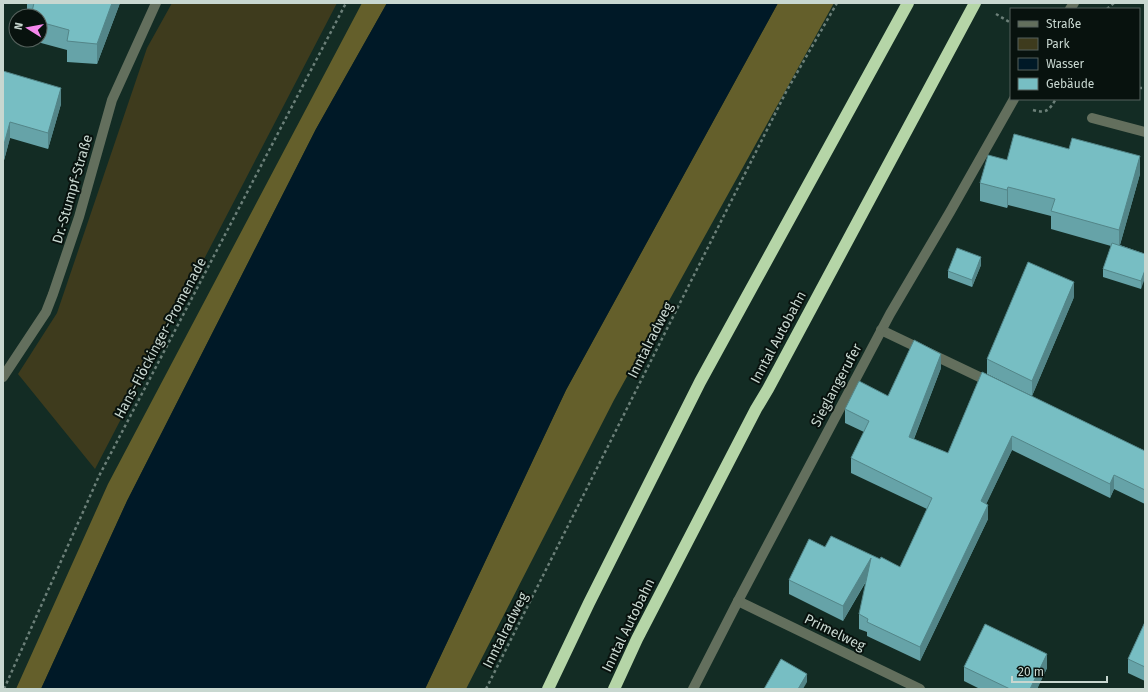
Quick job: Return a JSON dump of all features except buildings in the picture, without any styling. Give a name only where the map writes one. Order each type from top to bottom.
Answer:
[{"type":"highway","points":[[548,689],[589,603],[700,382],[908,3]]},
{"type":"highway","name":"Inntal Autobahn","points":[[614,689],[637,639],[756,409],[772,382],[975,3]]},
{"type":"street","name":"Dr.-Stumpf-Straße","points":[[3,377],[46,312],[79,217],[112,100],[156,3]]},
{"type":"street","name":"Sieglangerufer","points":[[693,689],[881,330],[1013,100]]},
{"type":"street","points":[[1092,118],[1145,132]]},
{"type":"street","points":[[881,330],[1001,388]]},
{"type":"street","name":"Primelweg","points":[[738,601],[920,689]]},
{"type":"path","name":"Hans-Flöckinger-Promenade","points":[[4,689],[99,476],[346,3]]},
{"type":"path","name":"Inntalradweg","points":[[486,689],[786,92],[837,3]]},
{"type":"green space","points":[[172,3],[337,3],[95,469],[18,374],[57,313],[147,48]]},
{"type":"shaded area","points":[[362,3],[387,3],[316,129],[127,501],[41,689],[16,689],[108,484]]},
{"type":"shaded area","points":[[778,3],[834,3],[614,400],[466,689],[425,689],[566,390]]},
{"type":"water","points":[[387,3],[778,3],[566,390],[425,689],[41,689],[127,501],[316,129]]}]
